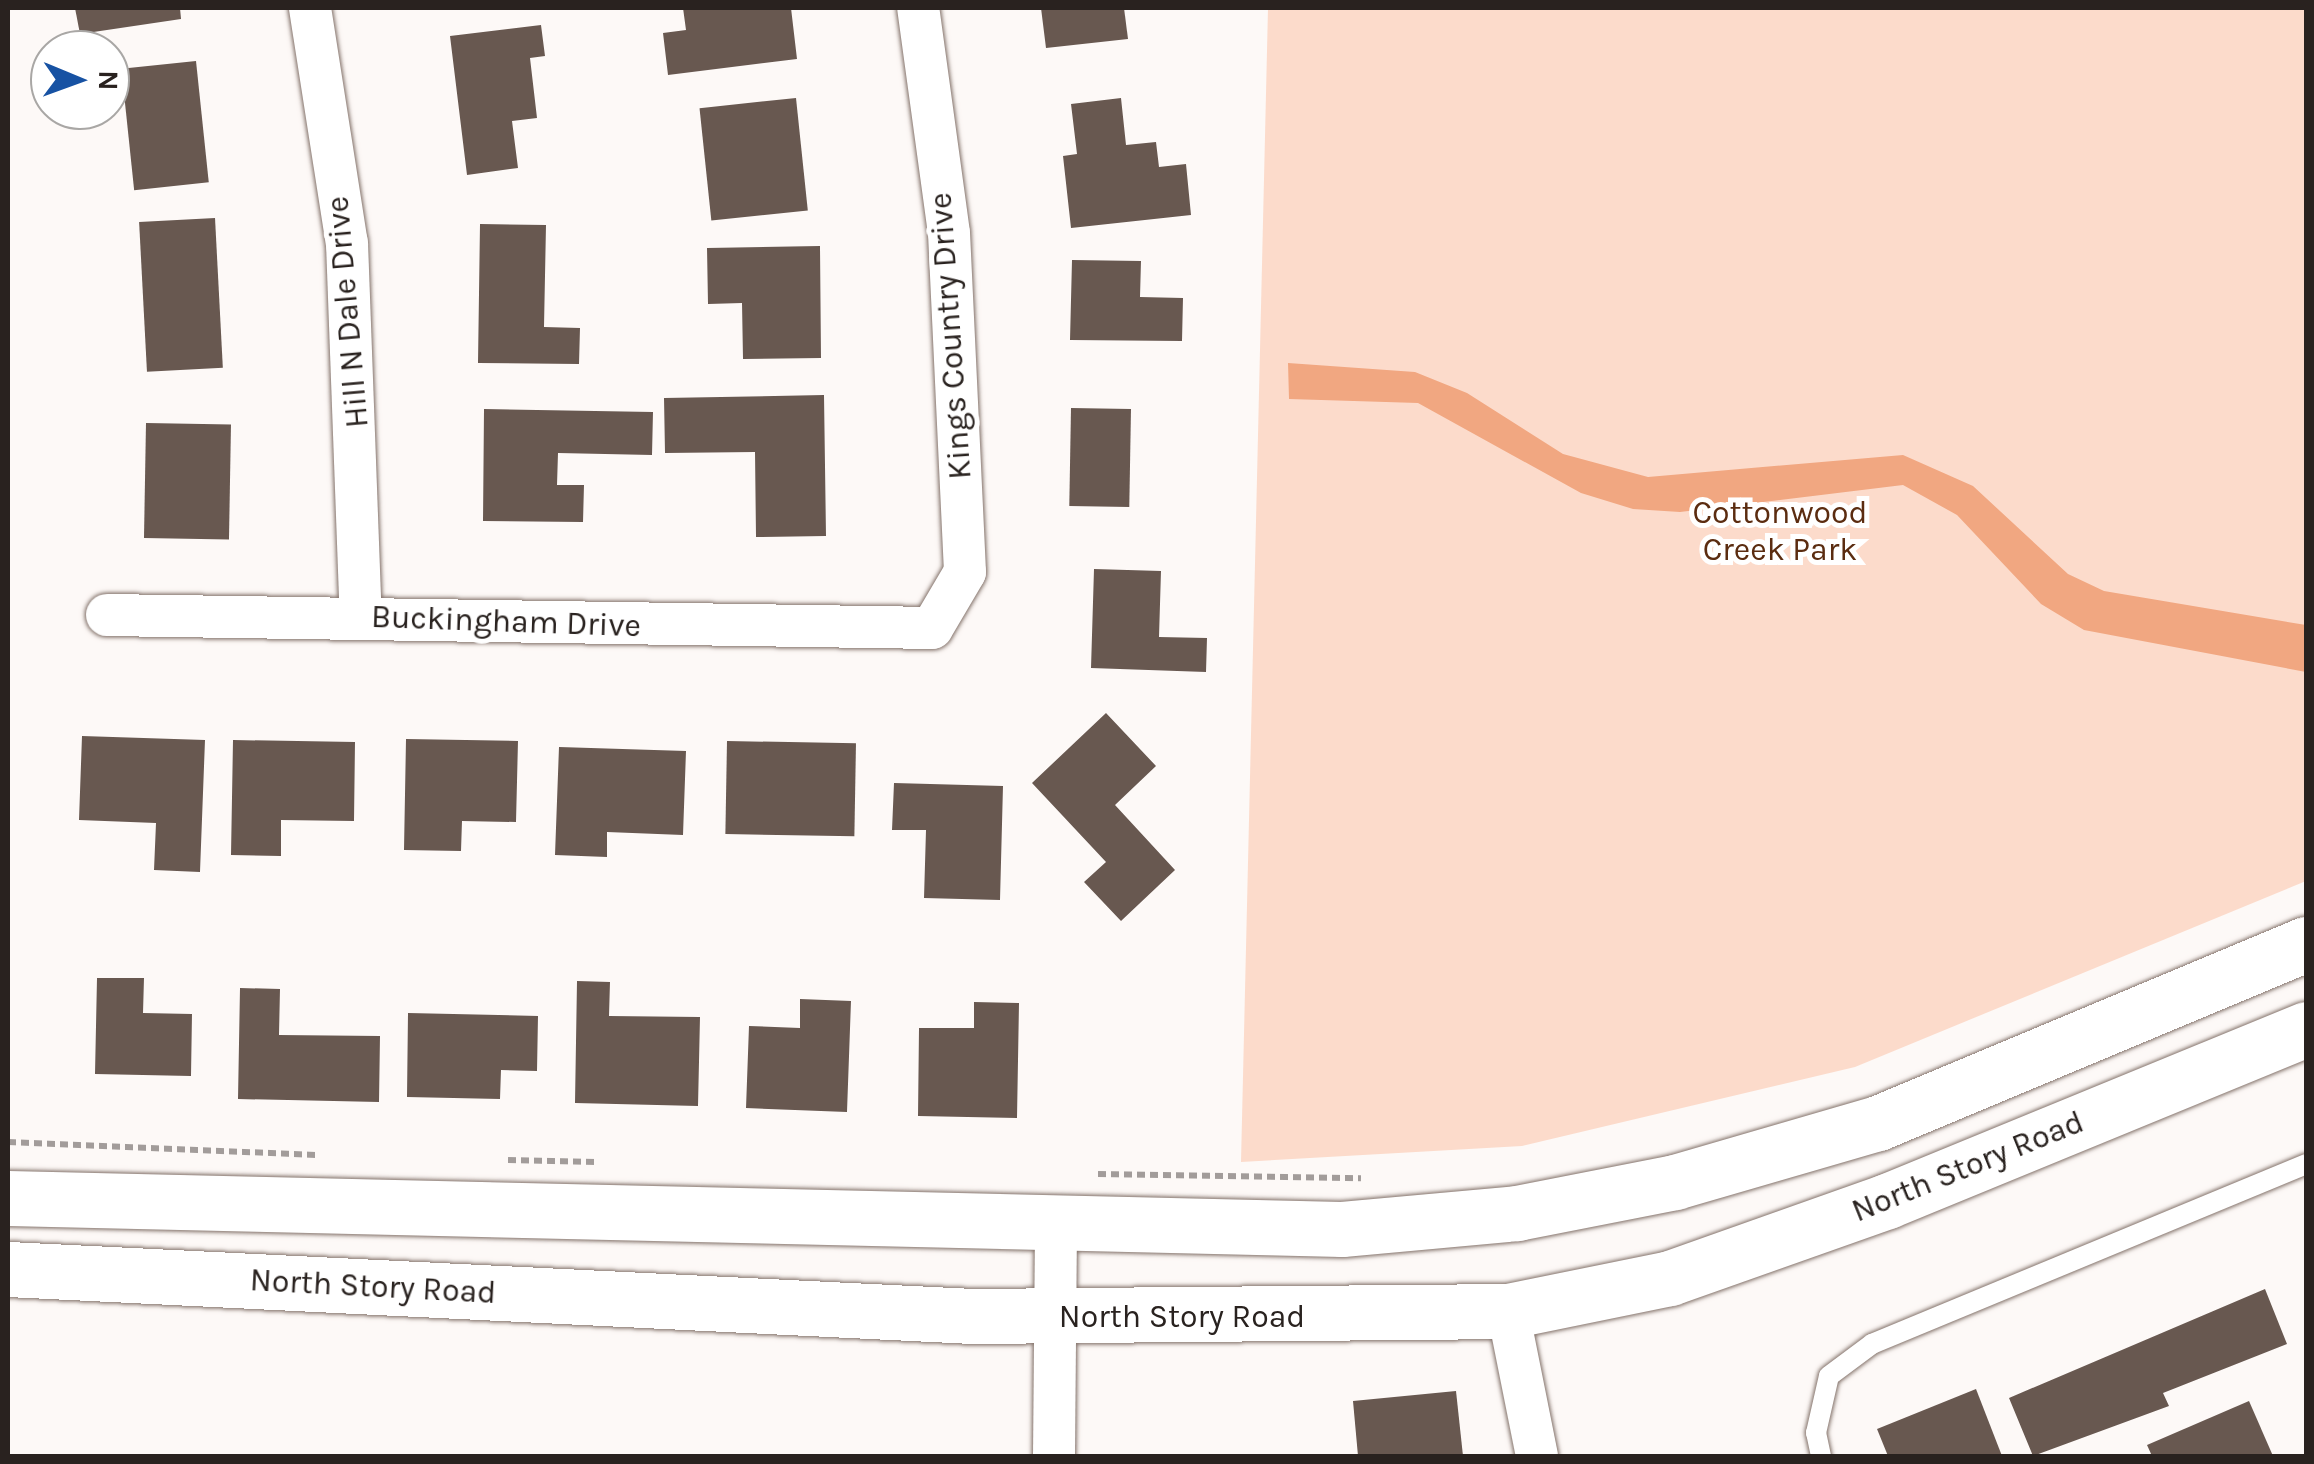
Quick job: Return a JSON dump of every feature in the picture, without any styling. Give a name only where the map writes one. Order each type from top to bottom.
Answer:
[{"type":"main road","points":[[8,1198],[1342,1229],[1518,1213],[1676,1182],[1878,1123],[2306,944]]},
{"type":"main road","points":[[2156,1007],[2187,1079]]},
{"type":"main road","name":"North Story Road","points":[[8,1269],[1057,1317],[1508,1312],[1670,1278],[2187,1079],[2306,1029]]},
{"type":"street","name":"Hill N Dale Drive","points":[[310,8],[347,243],[361,618]]},
{"type":"street","name":"Kings Country Drive","points":[[904,631],[932,628],[965,572],[949,233],[918,8]]},
{"type":"street","name":"Buckingham Drive","points":[[107,615],[904,631]]},
{"type":"street","points":[[1054,1456],[1056,1225]]},
{"type":"street","points":[[1508,1312],[1538,1456]]},
{"type":"lane","points":[[1821,1456],[1816,1434],[1829,1376],[1872,1344],[2306,1164]]},
{"type":"path","points":[[8,1142],[338,1156]]},
{"type":"path","points":[[500,1160],[614,1162]]},
{"type":"path","points":[[1079,1173],[1380,1179]]},
{"type":"green space","name":"Cottonwood Creek Park","points":[[1268,8],[2306,8],[2306,881],[1855,1067],[1522,1146],[1241,1162]]},
{"type":"shaded area","points":[[1288,363],[1415,372],[1467,393],[1563,454],[1648,477],[1903,455],[1973,486],[2068,574],[2104,591],[2306,625],[2306,672],[2084,630],[2041,604],[1957,515],[1903,485],[1680,512],[1633,509],[1581,493],[1418,403],[1289,399]]},
{"type":"building","points":[[75,8],[180,8],[181,19],[79,30]]},
{"type":"building","points":[[683,8],[791,8],[797,59],[668,75],[663,33],[686,30]]},
{"type":"building","points":[[1041,8],[1124,8],[1128,39],[1046,48]]},
{"type":"building","points":[[541,25],[545,56],[530,58],[537,118],[512,121],[518,168],[467,175],[450,36]]},
{"type":"building","points":[[196,61],[209,182],[134,190],[128,130],[130,68]]},
{"type":"building","points":[[796,98],[808,210],[711,221],[700,108]]},
{"type":"building","points":[[1121,98],[1126,145],[1156,142],[1159,167],[1186,164],[1191,215],[1071,228],[1063,156],[1077,154],[1071,104]]},
{"type":"building","points":[[215,218],[223,368],[147,372],[139,222]]},
{"type":"building","points":[[480,224],[546,225],[544,327],[580,328],[579,364],[478,363]]},
{"type":"building","points":[[820,246],[821,358],[743,359],[742,303],[708,304],[707,248]]},
{"type":"building","points":[[1072,260],[1141,261],[1140,297],[1183,298],[1182,341],[1070,340]]},
{"type":"building","points":[[824,395],[826,536],[756,537],[755,452],[665,453],[664,398]]},
{"type":"building","points":[[1071,408],[1131,409],[1129,507],[1069,506]]},
{"type":"building","points":[[484,409],[653,412],[652,455],[558,453],[557,485],[584,485],[583,522],[483,521]]},
{"type":"building","points":[[146,423],[231,424],[229,539],[144,538]]},
{"type":"building","points":[[1094,569],[1161,571],[1159,637],[1207,638],[1206,672],[1091,668]]},
{"type":"building","points":[[1106,713],[1156,766],[1115,805],[1175,870],[1121,921],[1084,882],[1106,862],[1032,783]]},
{"type":"building","points":[[82,736],[205,740],[200,872],[154,870],[156,823],[79,820]]},
{"type":"building","points":[[406,739],[518,741],[516,822],[462,821],[461,851],[404,850]]},
{"type":"building","points":[[233,740],[355,742],[354,821],[281,820],[281,856],[231,855]]},
{"type":"building","points":[[727,741],[856,743],[854,836],[725,834]]},
{"type":"building","points":[[559,747],[686,751],[683,835],[607,832],[607,857],[555,855]]},
{"type":"building","points":[[894,783],[1003,786],[1000,900],[924,898],[926,830],[892,830]]},
{"type":"building","points":[[97,978],[144,978],[143,1013],[192,1014],[191,1076],[95,1074]]},
{"type":"building","points":[[577,981],[610,982],[609,1016],[700,1017],[698,1106],[575,1103]]},
{"type":"building","points":[[240,988],[280,989],[279,1035],[380,1036],[379,1102],[238,1099]]},
{"type":"building","points":[[800,999],[851,1001],[847,1112],[746,1108],[749,1026],[800,1028]]},
{"type":"building","points":[[974,1002],[1019,1003],[1017,1118],[918,1116],[919,1028],[974,1028]]},
{"type":"building","points":[[408,1013],[538,1016],[537,1071],[501,1070],[500,1099],[407,1097]]},
{"type":"building","points":[[2265,1289],[2287,1344],[2163,1393],[2169,1406],[2033,1456],[2009,1398]]},
{"type":"building","points":[[1976,1389],[2002,1456],[1888,1456],[1877,1429]]},
{"type":"building","points":[[1456,1391],[1463,1456],[1358,1456],[1353,1401]]},
{"type":"building","points":[[2249,1401],[2273,1456],[2152,1456],[2147,1445]]}]
